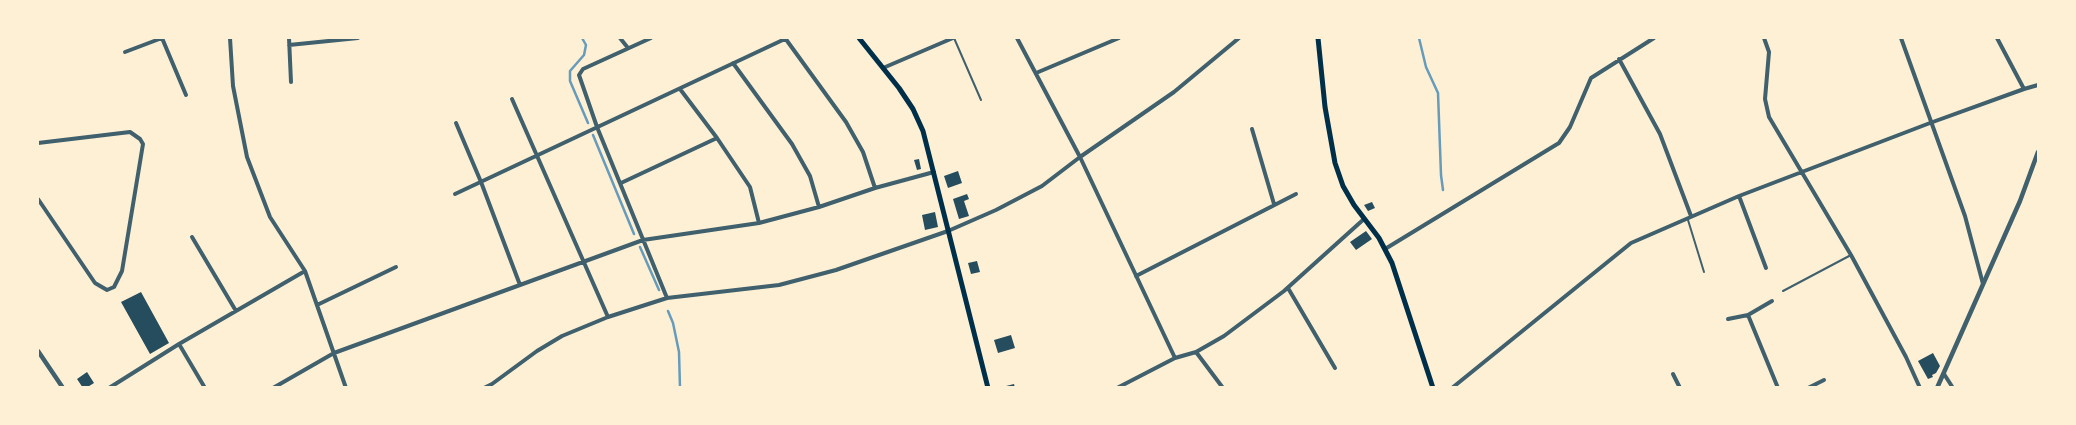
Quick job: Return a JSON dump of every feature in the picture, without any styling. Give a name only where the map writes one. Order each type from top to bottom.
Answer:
[{"type":"main road","points":[[859,38],[913,109],[922,131],[988,388]]},
{"type":"main road","points":[[1318,38],[1325,107],[1335,163],[1343,186],[1392,262],[1433,388]]},
{"type":"street","points":[[125,52],[162,38],[186,95]]},
{"type":"street","points":[[230,38],[232,86],[247,157],[270,216],[305,271],[346,388]]},
{"type":"street","points":[[289,38],[291,82]]},
{"type":"street","points":[[289,46],[358,38]]},
{"type":"street","points":[[620,38],[628,48]]},
{"type":"street","points":[[651,38],[583,69],[579,75],[597,127],[667,298]]},
{"type":"street","points":[[455,194],[786,38],[846,122],[864,152],[875,188]]},
{"type":"street","points":[[883,68],[953,38]]},
{"type":"street","points":[[1017,38],[1080,157],[1174,358]]},
{"type":"street","points":[[1036,73],[1119,38]]},
{"type":"street","points":[[484,388],[562,336],[608,317],[667,298],[779,285],[836,270],[948,231],[1019,199],[1042,186],[1080,157],[1174,92],[1239,38]]},
{"type":"street","points":[[1385,249],[1559,143],[1570,127],[1591,78],[1654,38]]},
{"type":"street","points":[[1764,38],[1770,62],[1766,90],[1766,107],[1776,129],[1851,255],[1906,356],[1920,388]]},
{"type":"street","points":[[1901,38],[1965,216],[1983,284]]},
{"type":"street","points":[[1997,38],[2024,89]]},
{"type":"street","points":[[1619,60],[1660,134],[1689,217]]},
{"type":"street","points":[[733,63],[792,144],[810,176],[819,207]]},
{"type":"street","points":[[1452,388],[1631,243],[1802,171],[2038,85]]},
{"type":"street","points":[[680,89],[750,186],[759,222]]},
{"type":"street","points":[[512,99],[608,317]]},
{"type":"street","points":[[456,123],[520,284]]},
{"type":"street","points":[[1252,129],[1274,204]]},
{"type":"street","points":[[38,143],[130,132],[137,136],[142,144],[122,271],[116,285],[107,290],[96,283],[38,202]]},
{"type":"street","points":[[620,183],[717,138]]},
{"type":"street","points":[[1937,388],[2020,201],[2038,152]]},
{"type":"street","points":[[273,388],[334,353],[643,240],[759,222],[819,207],[875,188],[934,172]]},
{"type":"street","points":[[1136,276],[1296,194]]},
{"type":"street","points":[[1739,196],[1766,268]]},
{"type":"street","points":[[1117,388],[1174,358],[1196,352],[1224,336],[1288,288],[1364,219]]},
{"type":"street","points":[[192,237],[236,311]]},
{"type":"street","points":[[317,305],[396,267]]},
{"type":"street","points":[[109,388],[179,344],[305,271]]},
{"type":"street","points":[[1288,288],[1335,368]]},
{"type":"street","points":[[1728,319],[1748,315],[1772,301]]},
{"type":"street","points":[[1748,315],[1778,388]]},
{"type":"street","points":[[179,344],[205,388]]},
{"type":"street","points":[[38,351],[63,388]]},
{"type":"street","points":[[1196,352],[1223,388]]},
{"type":"street","points":[[1673,374],[1680,388]]},
{"type":"street","points":[[1944,374],[1953,388]]},
{"type":"street","points":[[1808,388],[1824,380]]},
{"type":"lane","points":[[953,38],[981,100]]},
{"type":"lane","points":[[1689,217],[1704,272]]},
{"type":"lane","points":[[1783,291],[1851,255]]},
{"type":"building","points":[[919,159],[921,169],[917,170],[914,160]]},
{"type":"building","points":[[958,171],[962,183],[948,188],[944,176]]},
{"type":"building","points":[[967,194],[969,199],[964,201],[969,216],[959,219],[953,199]]},
{"type":"building","points":[[1372,202],[1375,208],[1368,211],[1364,205]]},
{"type":"building","points":[[935,212],[938,227],[925,230],[922,215]]},
{"type":"building","points":[[1366,231],[1372,239],[1356,250],[1350,242]]},
{"type":"building","points":[[977,261],[980,272],[971,274],[968,263]]},
{"type":"building","points":[[141,292],[169,343],[150,354],[121,302]]},
{"type":"building","points":[[1011,335],[1015,348],[998,353],[994,340]]},
{"type":"building","points":[[1933,353],[1940,366],[1936,373],[1932,375],[1933,377],[1928,379],[1918,361]]},
{"type":"building","points":[[87,372],[94,383],[83,388],[77,379]]},
{"type":"building","points":[[1014,384],[1015,388],[1002,388],[1002,387]]},
{"type":"waterway","points":[[582,38],[586,45],[584,55],[570,71],[570,81],[588,123]]},
{"type":"waterway","points":[[1419,38],[1426,67],[1438,93],[1443,190]]},
{"type":"waterway","points":[[593,135],[634,234]]},
{"type":"waterway","points":[[640,247],[659,290]]},
{"type":"waterway","points":[[668,311],[673,323],[679,352],[680,388]]}]
